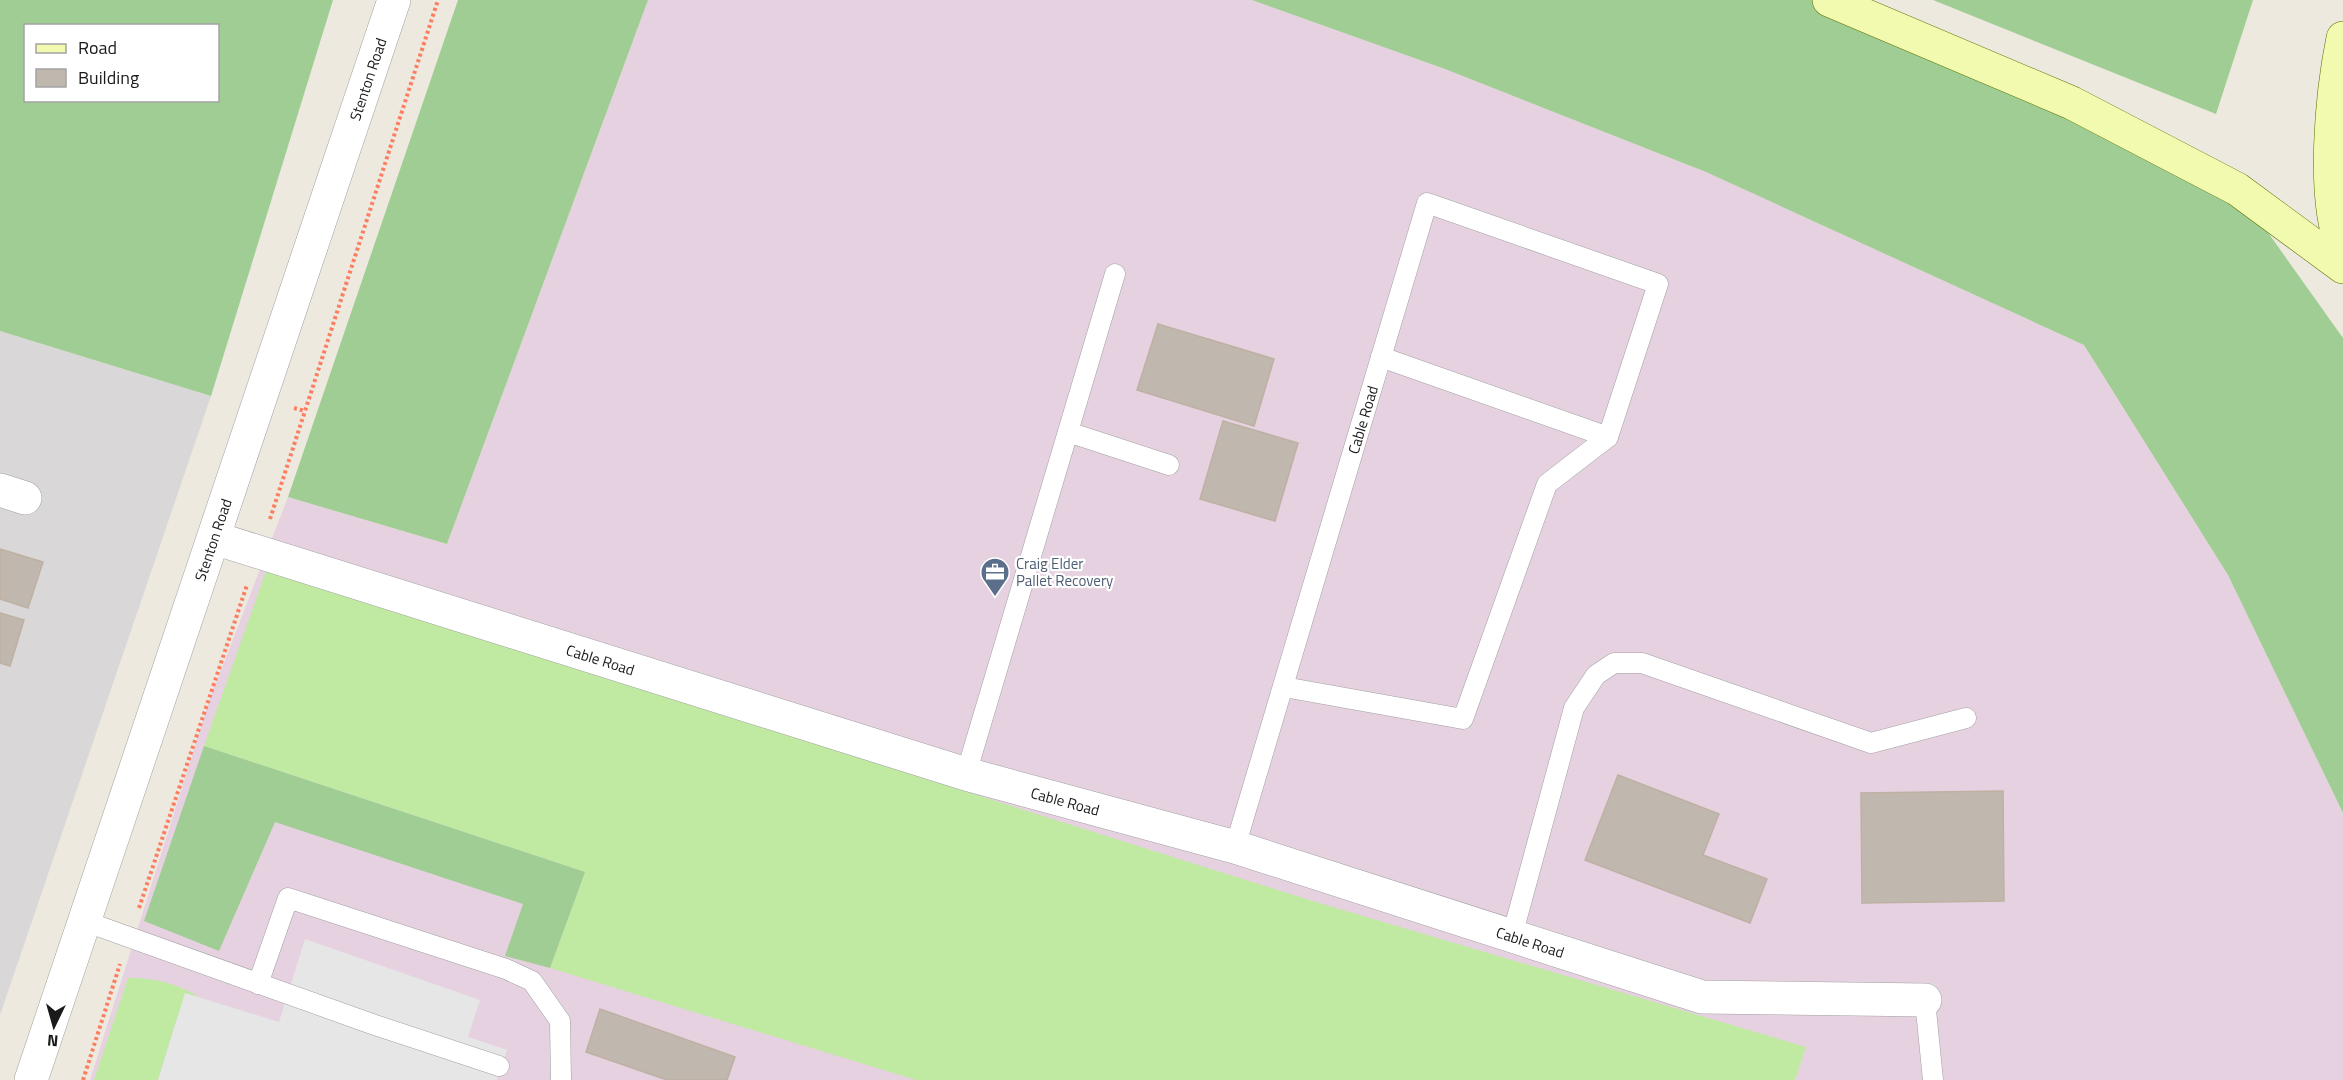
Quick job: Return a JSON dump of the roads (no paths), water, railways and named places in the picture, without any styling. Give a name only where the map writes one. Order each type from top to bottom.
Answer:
[{"type":"main road","points":[[1829,0],[2083,108],[2236,189],[2343,267]]},
{"type":"main road","points":[[2343,38],[2337,66],[2332,117],[2332,185],[2337,234],[2343,249]]},
{"type":"street","name":"Stenton Road","points":[[31,1080],[394,0]]},
{"type":"street","name":"Cable Road","points":[[214,538],[966,774],[1235,847],[1702,997],[1926,1000]]},
{"type":"lane","name":"Cable Road","points":[[1235,847],[1427,203],[1658,284],[1608,437]]},
{"type":"lane","points":[[966,774],[1116,274]]},
{"type":"lane","points":[[1382,357],[1608,437]]},
{"type":"lane","points":[[1068,432],[1169,465]]},
{"type":"lane","points":[[1284,687],[1463,719],[1547,484],[1608,437]]},
{"type":"lane","points":[[1512,936],[1574,708],[1596,675],[1614,663],[1642,663],[1871,743],[1965,718]]},
{"type":"lane","points":[[258,984],[288,898],[506,969],[532,981],[560,1021],[561,1080]]},
{"type":"lane","points":[[84,921],[258,984],[499,1066]]},
{"type":"lane","points":[[1926,1000],[1934,1080]]},
{"type":"place","name":"Craig Elder Pallet Recovery","points":[[995,598]]}]
